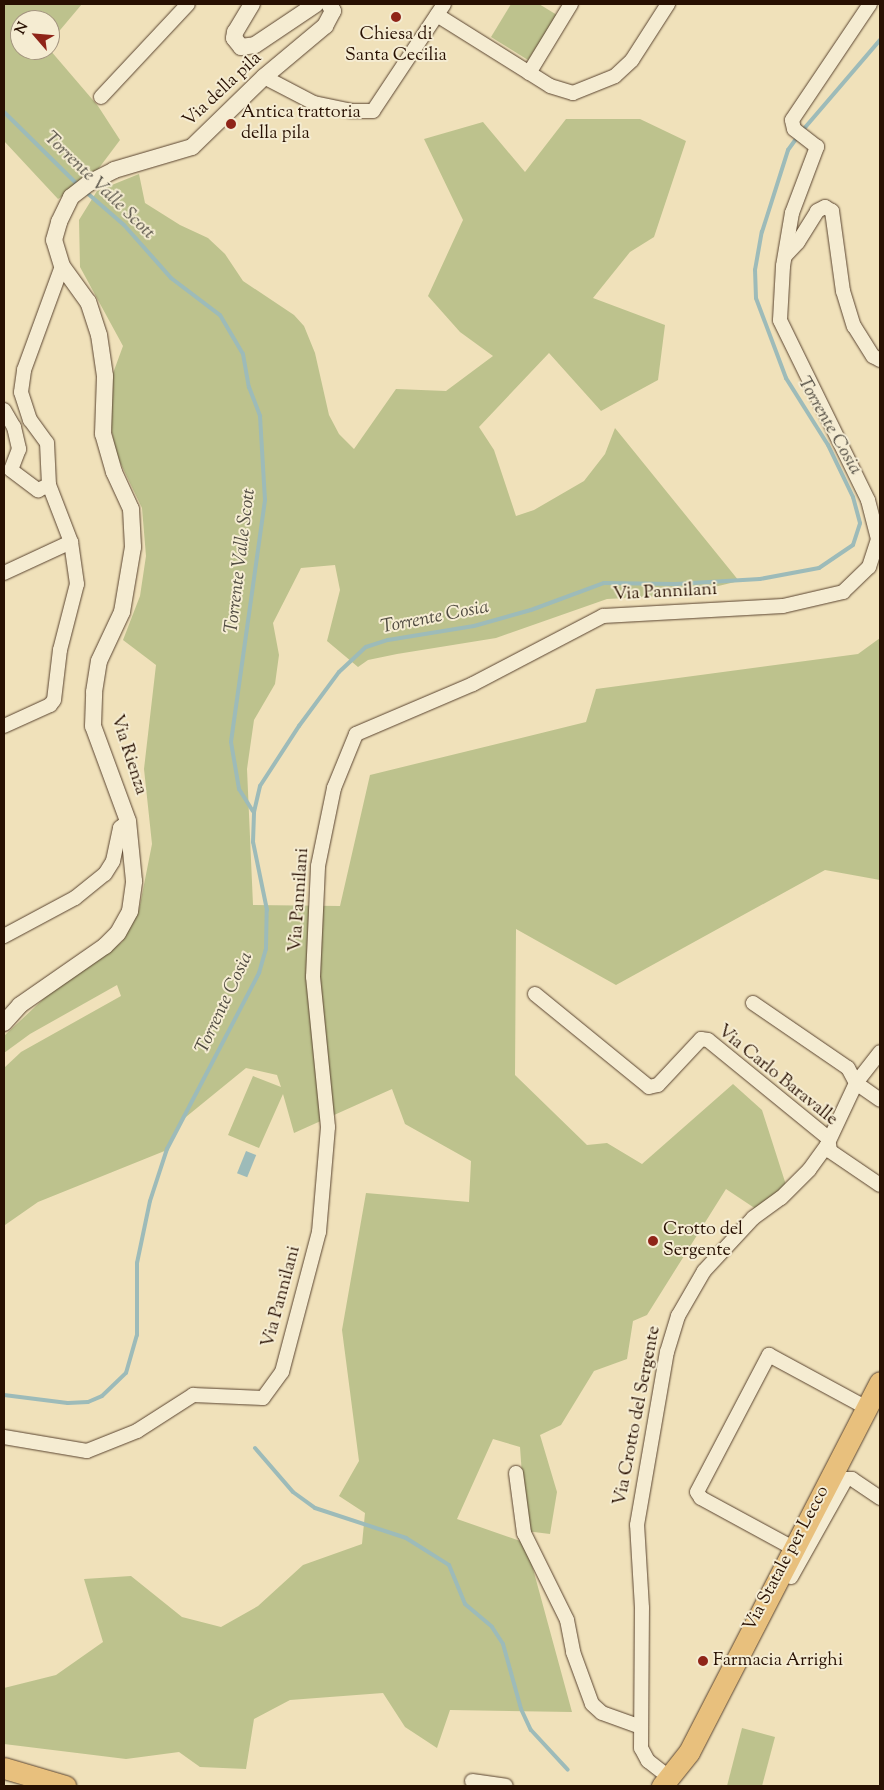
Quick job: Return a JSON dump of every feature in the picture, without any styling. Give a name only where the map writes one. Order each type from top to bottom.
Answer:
[{"type":"main road","name":"Via Statale per Lecco","points":[[666,1782],[689,1752],[732,1664],[880,1382]]},
{"type":"main road","points":[[4,1768],[65,1786]]},
{"type":"street","points":[[101,97],[188,4]]},
{"type":"street","points":[[252,4],[235,32],[234,38],[241,47],[256,45],[325,4]]},
{"type":"street","name":"Via della pila","points":[[71,196],[89,183],[114,170],[192,147],[264,77],[325,26],[333,11],[325,4]]},
{"type":"street","points":[[529,73],[571,4]]},
{"type":"street","points":[[264,77],[314,103],[351,111],[373,111],[440,9],[529,73],[550,86],[573,93],[615,76],[632,60],[668,4]]},
{"type":"street","points":[[785,256],[792,213],[817,147],[812,141],[794,129],[792,120],[870,4]]},
{"type":"street","name":"Via Rienza","points":[[4,1023],[20,1005],[105,946],[118,933],[130,911],[134,881],[128,821],[94,726],[94,700],[99,661],[122,612],[133,547],[131,509],[114,472],[103,434],[104,376],[99,335],[88,302],[62,266],[54,240],[58,222],[71,196]]},
{"type":"street","points":[[785,256],[798,242],[816,210],[825,207],[832,211],[843,291],[854,326],[874,356],[880,360]]},
{"type":"street","name":"Via Pannilani","points":[[4,1437],[88,1451],[137,1431],[193,1395],[263,1398],[282,1372],[319,1232],[328,1127],[313,977],[318,866],[334,788],[356,734],[473,684],[603,616],[783,606],[843,592],[868,567],[878,539],[868,500],[780,320],[785,256]]},
{"type":"street","points":[[4,726],[50,706],[54,700],[60,650],[78,584],[71,542],[49,485],[47,443],[30,420],[21,392],[24,370],[62,266]]},
{"type":"street","points":[[4,410],[14,428],[19,449],[11,470],[38,490],[49,485]]},
{"type":"street","points":[[4,573],[71,542]]},
{"type":"street","points":[[4,936],[75,898],[105,874],[114,860],[120,828],[128,821]]},
{"type":"street","name":"Via Carlo Baravalle","points":[[535,994],[649,1087],[658,1085],[701,1039],[708,1040],[828,1138],[830,1151],[880,1184]]},
{"type":"street","points":[[753,1003],[848,1068],[856,1084],[880,1100]]},
{"type":"street","name":"Via Crotto del Sergente","points":[[666,1782],[648,1762],[641,1748],[638,1505],[670,1343],[678,1316],[704,1271],[753,1218],[781,1198],[809,1170],[827,1145],[828,1138],[856,1084],[880,1052]]},
{"type":"street","points":[[793,1548],[701,1498],[698,1492],[765,1364],[770,1355],[867,1408]]},
{"type":"street","points":[[516,1473],[524,1533],[567,1620],[573,1652],[592,1704],[602,1713],[641,1727]]},
{"type":"street","points":[[732,1664],[741,1664],[844,1481],[852,1479],[880,1498]]},
{"type":"street","points":[[472,1781],[506,1786]]},
{"type":"green space","points":[[4,4],[82,4],[60,30],[60,10],[10,10],[10,60],[59,60],[98,106],[120,140],[93,176],[58,199],[4,141]]},
{"type":"green space","points":[[511,4],[539,4],[557,15],[528,60],[491,37]]},
{"type":"green space","points":[[566,119],[640,119],[686,141],[654,237],[630,252],[593,298],[665,325],[658,380],[601,411],[549,353],[479,427],[494,450],[516,516],[534,510],[584,481],[605,454],[615,428],[739,581],[681,595],[607,599],[496,638],[368,660],[358,667],[327,641],[340,590],[335,565],[301,568],[273,623],[279,655],[275,684],[254,720],[247,769],[253,905],[340,906],[370,775],[586,722],[596,689],[858,654],[880,638],[880,880],[825,870],[616,985],[516,929],[515,1075],[587,1145],[607,1143],[642,1164],[733,1084],[762,1110],[787,1188],[756,1209],[726,1189],[647,1315],[633,1321],[627,1359],[594,1371],[561,1425],[540,1435],[557,1492],[550,1534],[526,1531],[520,1447],[493,1439],[457,1519],[526,1543],[572,1712],[450,1710],[437,1748],[405,1727],[383,1693],[290,1700],[254,1719],[246,1769],[200,1767],[179,1752],[126,1759],[4,1744],[4,1688],[56,1675],[103,1642],[84,1579],[131,1576],[182,1617],[221,1627],[258,1606],[303,1565],[362,1544],[365,1513],[339,1496],[359,1461],[342,1330],[366,1193],[469,1202],[471,1161],[405,1124],[392,1089],[294,1133],[283,1094],[259,1148],[228,1135],[253,1076],[281,1087],[277,1075],[246,1068],[181,1121],[167,1150],[38,1202],[5,1225],[4,1234],[4,1068],[21,1052],[121,996],[117,985],[30,1034],[4,1053],[4,1036],[53,990],[122,942],[139,910],[152,844],[144,769],[156,665],[123,640],[140,596],[146,556],[142,508],[116,454],[111,427],[112,376],[123,346],[80,267],[79,220],[97,191],[139,174],[145,203],[180,225],[208,238],[225,254],[243,281],[294,315],[304,326],[315,353],[329,415],[339,434],[354,449],[396,389],[446,391],[493,356],[460,332],[428,296],[463,220],[424,139],[483,122],[525,172]]},
{"type":"green space","points":[[742,1728],[775,1737],[762,1786],[727,1786]]},
{"type":"water","points":[[246,1151],[256,1155],[247,1177],[237,1173]]},
{"type":"waterway","name":"Torrente Cosia","points":[[802,131],[880,40]]},
{"type":"waterway","name":"Torrente Valle Scott","points":[[4,112],[79,186]]},
{"type":"waterway","name":"Torrente Cosia","points":[[4,1395],[68,1403],[88,1402],[102,1396],[126,1373],[137,1335],[137,1263],[150,1201],[167,1149],[259,973],[266,949],[267,910],[253,842],[254,812],[260,786],[299,726],[339,672],[366,647],[388,640],[474,626],[531,610],[604,583],[675,584],[760,579],[819,568],[853,545],[860,523],[853,497],[828,445],[786,378],[756,298],[755,270],[762,232],[788,150],[798,136]]},
{"type":"waterway","name":"Torrente Valle Scott","points":[[86,192],[124,225],[171,278],[220,315],[243,354],[249,387],[260,416],[265,500],[231,742],[239,789],[253,811]]},
{"type":"waterway","points":[[255,1448],[293,1492],[315,1508],[406,1538],[449,1565],[465,1604],[492,1627],[503,1644],[521,1709],[531,1730],[568,1770]]},
{"type":"place","name":"Chiesa di Santa Cecilia","points":[[396,17]]},
{"type":"place","name":"Antica trattoria della pila","points":[[231,124]]},
{"type":"place","name":"Crotto del Sergente","points":[[653,1241]]},
{"type":"place","name":"Farmacia Arrighi","points":[[703,1661]]}]
